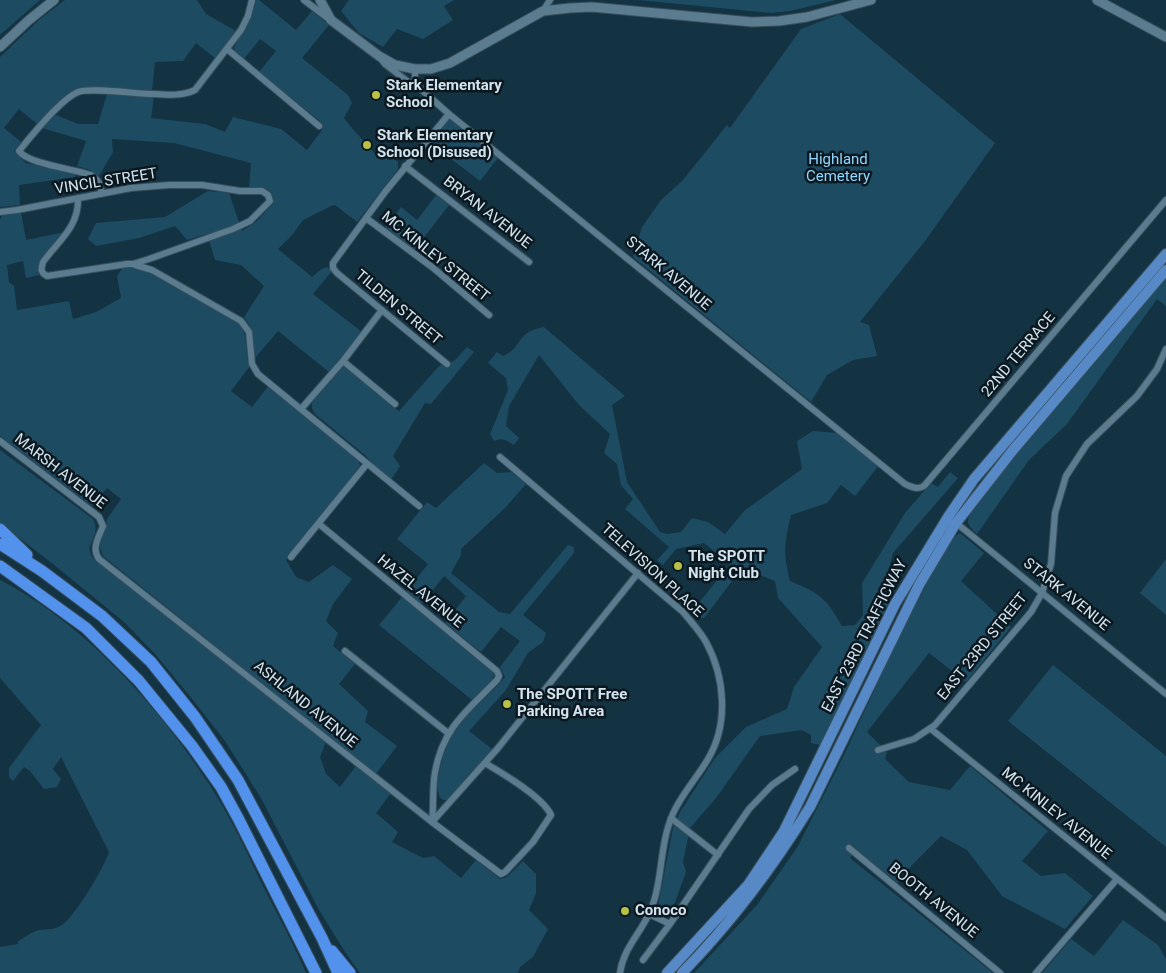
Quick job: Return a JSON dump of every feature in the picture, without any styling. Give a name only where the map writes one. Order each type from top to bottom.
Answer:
[{"type":"highway","points":[[0,529],[42,571]]},
{"type":"highway","points":[[0,544],[42,571],[102,616],[150,662],[195,717],[238,780],[322,938],[338,973]]},
{"type":"highway","points":[[0,566],[86,628],[139,682],[192,746],[221,787],[238,818],[316,973]]},
{"type":"highway","points":[[0,573],[36,591]]},
{"type":"highway","points":[[322,938],[350,973]]},
{"type":"main road","points":[[0,48],[29,20],[54,0]]},
{"type":"main road","points":[[320,0],[331,20]]},
{"type":"main road","points":[[380,56],[395,65],[415,69],[431,68],[450,63],[543,11],[592,7],[752,22],[780,21],[806,17],[871,0]]},
{"type":"main road","points":[[1097,0],[1166,37]]},
{"type":"main road","name":"STARK AVENUE","points":[[331,20],[380,56]]},
{"type":"main road","name":"EAST 23RD TRAFFICWAY","points":[[682,973],[747,900],[810,807],[974,479],[1166,254]]},
{"type":"main road","name":"EAST 23RD TRAFFICWAY","points":[[668,973],[748,885],[784,831],[895,604],[952,520],[1002,464],[1166,270]]},
{"type":"street","points":[[101,194],[101,185],[91,175],[34,161],[19,151],[38,128],[68,98],[78,92],[92,90],[158,95],[186,94],[195,90],[241,30],[248,16],[252,0]]},
{"type":"street","name":"STARK AVENUE","points":[[304,0],[331,20]]},
{"type":"street","points":[[543,11],[550,0]]},
{"type":"street","points":[[227,49],[320,126]]},
{"type":"street","name":"STARK AVENUE","points":[[380,56],[385,64],[407,81],[415,84],[449,114],[905,484]]},
{"type":"street","points":[[415,69],[415,84]]},
{"type":"street","points":[[366,218],[405,166],[449,114]]},
{"type":"street","name":"BRYAN AVENUE","points":[[405,166],[529,262]]},
{"type":"street","name":"VINCIL STREET","points":[[0,212],[131,188],[202,185],[240,191],[262,191],[268,195],[270,201],[250,221],[233,229],[133,264]]},
{"type":"street","points":[[78,198],[75,221],[43,262],[42,273],[47,276],[133,264],[152,270],[242,321],[249,332],[252,364],[258,374],[418,506]]},
{"type":"street","name":"22ND TERRACE","points":[[905,484],[914,488],[924,486],[1166,200]]},
{"type":"street","name":"TILDEN STREET","points":[[366,218],[335,259],[333,263],[334,269],[447,364]]},
{"type":"street","name":"MC KINLEY STREET","points":[[366,218],[432,267],[489,316]]},
{"type":"street","points":[[301,409],[343,361],[382,310]]},
{"type":"street","name":"EAST 23RD STREET","points":[[878,750],[914,739],[931,729],[1031,612],[1042,593],[1052,564],[1055,513],[1066,476],[1087,444],[1138,396],[1157,369],[1166,348]]},
{"type":"street","points":[[343,361],[396,404]]},
{"type":"street","name":"MARSH AVENUE","points":[[0,441],[99,517],[103,524],[94,548],[95,553]]},
{"type":"street","name":"TELEVISION PLACE","points":[[500,457],[683,612],[697,628],[713,658],[721,686],[722,714],[715,744],[709,758],[671,818],[664,842],[657,892],[649,914],[625,954],[620,973]]},
{"type":"street","points":[[291,557],[366,465]]},
{"type":"street","name":"STARK AVENUE","points":[[952,520],[1166,694]]},
{"type":"street","name":"HAZEL AVENUE","points":[[319,524],[497,671],[496,682],[458,719],[448,733]]},
{"type":"street","name":"ASHLAND AVENUE","points":[[95,553],[432,822],[501,874],[533,842],[551,815],[537,799],[520,785],[485,763]]},
{"type":"street","points":[[432,822],[485,763],[638,573]]},
{"type":"street","points":[[344,651],[448,733],[435,772],[432,822]]},
{"type":"street","name":"MC KINLEY AVENUE","points":[[931,729],[1166,918]]},
{"type":"street","points":[[643,960],[756,801],[772,785],[795,769]]},
{"type":"street","points":[[671,818],[718,855]]},
{"type":"street","name":"BOOTH AVENUE","points":[[849,848],[1000,973]]},
{"type":"street","points":[[1036,973],[1117,879]]},
{"type":"street","points":[[649,914],[670,924]]},
{"type":"green space","points":[[0,0],[40,0],[0,35]]},
{"type":"green space","points":[[65,0],[197,0],[206,14],[236,31],[216,59],[196,43],[183,61],[155,62],[152,91],[101,87],[75,90],[64,97],[37,124],[19,109],[4,128],[21,142],[14,151],[26,163],[75,172],[75,177],[19,185],[20,205],[0,207],[0,57],[40,19]]},
{"type":"green space","points":[[255,0],[259,0],[296,30],[312,11],[329,25],[302,58],[348,95],[352,103],[344,118],[377,156],[382,150],[398,162],[398,169],[357,222],[335,205],[331,206],[303,220],[293,234],[278,249],[312,277],[327,267],[332,271],[313,294],[362,332],[329,372],[278,331],[255,358],[250,326],[244,317],[264,286],[241,265],[215,260],[207,234],[187,240],[175,226],[139,238],[96,246],[88,239],[96,223],[165,217],[208,191],[229,193],[242,231],[257,221],[274,202],[271,193],[266,188],[249,187],[251,163],[174,143],[112,139],[113,152],[99,176],[90,170],[77,166],[86,141],[42,128],[56,115],[78,124],[98,124],[107,94],[154,97],[151,118],[205,124],[225,132],[233,117],[281,129],[307,150],[322,130],[320,121],[259,72],[276,51],[260,39],[244,59],[234,48],[253,14]]},
{"type":"green space","points":[[349,0],[454,0],[444,6],[453,20],[423,39],[397,29],[383,47],[359,33],[341,11]]},
{"type":"green space","points":[[638,0],[836,0],[790,11],[771,13]]},
{"type":"green space","name":"Highland Cemetery","points":[[840,14],[995,143],[925,241],[860,322],[869,325],[877,356],[853,360],[827,375],[811,402],[633,257],[642,227],[661,200],[683,180],[727,125],[730,128],[801,29]]},
{"type":"green space","points":[[450,119],[498,158],[480,181],[429,142],[447,120]]},
{"type":"green space","points":[[437,194],[450,204],[414,250],[385,228],[401,207],[417,220]]},
{"type":"green space","points":[[21,212],[26,240],[65,232],[43,257],[40,263],[39,275],[26,278],[23,261],[7,265],[9,282],[14,286],[17,310],[69,301],[73,319],[96,312],[121,298],[117,276],[123,267],[142,269],[240,324],[245,334],[250,366],[231,391],[252,407],[269,385],[358,460],[360,465],[358,470],[286,560],[296,577],[309,582],[333,565],[352,579],[333,604],[326,621],[338,633],[333,646],[355,664],[339,684],[368,711],[365,722],[397,746],[376,774],[324,734],[325,744],[320,757],[326,774],[340,787],[356,766],[391,793],[376,813],[398,832],[392,842],[423,858],[434,856],[461,878],[476,860],[500,879],[507,877],[523,861],[536,874],[536,893],[529,910],[548,929],[533,957],[520,967],[518,973],[360,973],[319,910],[261,798],[225,741],[189,695],[155,654],[124,622],[0,523],[0,450],[93,519],[95,523],[94,538],[89,548],[92,557],[101,565],[288,712],[292,707],[103,556],[99,545],[107,519],[121,499],[107,488],[92,506],[0,436],[0,219],[3,215]]},
{"type":"green space","points":[[1166,277],[1166,306],[1157,299],[1067,424],[1029,460],[977,534],[968,523],[975,506]]},
{"type":"green space","points":[[544,327],[625,396],[612,405],[627,482],[660,532],[667,534],[681,532],[692,518],[708,522],[725,534],[744,511],[802,469],[797,441],[813,431],[838,433],[879,465],[855,496],[841,485],[827,503],[791,515],[785,548],[790,581],[809,589],[821,598],[842,626],[855,625],[863,615],[862,583],[905,513],[931,483],[938,487],[950,472],[958,478],[893,553],[882,595],[890,604],[821,745],[811,743],[811,735],[802,730],[760,736],[716,798],[690,828],[683,862],[686,872],[671,913],[667,917],[660,910],[659,901],[673,828],[680,812],[715,758],[746,727],[787,709],[794,687],[822,647],[778,598],[775,581],[742,568],[704,618],[695,618],[690,614],[730,564],[704,543],[676,549],[663,565],[657,560],[669,547],[625,509],[633,499],[621,485],[617,464],[604,453],[610,434],[579,405],[539,355],[509,406],[506,426],[519,438],[514,445],[499,439],[494,441],[490,434],[508,390],[506,378],[488,363],[497,352],[503,356],[515,347],[525,335],[533,330]]},
{"type":"green space","points":[[467,347],[474,352],[431,404],[425,403],[393,456],[400,466],[391,480],[365,455],[315,414],[312,408],[312,402],[343,367],[348,369],[399,411],[439,366],[454,361]]},
{"type":"green space","points":[[484,463],[497,473],[511,472],[526,484],[506,507],[461,549],[461,555],[451,573],[499,612],[510,614],[568,545],[574,547],[574,553],[523,615],[546,633],[543,642],[528,653],[506,690],[469,731],[492,749],[449,800],[444,800],[440,798],[437,787],[439,772],[450,739],[466,717],[505,677],[500,667],[520,641],[501,627],[481,652],[445,623],[466,596],[444,576],[421,605],[406,592],[428,564],[397,539],[427,502],[436,508]]},
{"type":"green space","points":[[960,533],[984,553],[961,581],[1011,627],[966,682],[929,653],[867,732],[887,752],[885,759],[909,782],[950,790],[970,766],[1048,831],[1022,861],[1041,876],[1065,873],[1093,896],[1065,929],[1002,896],[967,850],[941,836],[913,864],[898,883],[855,849],[850,858],[993,973],[694,973],[757,905],[798,846],[934,569],[955,536]]},
{"type":"green space","points":[[1166,559],[1166,615],[1140,593]]},
{"type":"green space","points":[[0,580],[31,598],[61,619],[89,643],[117,669],[167,726],[209,784],[226,812],[306,973],[0,973],[0,947],[18,944],[18,941],[34,932],[54,929],[68,920],[88,891],[109,852],[61,757],[53,769],[61,779],[57,787],[44,789],[30,771],[24,767],[13,781],[9,777],[9,768],[41,725],[0,678]]},
{"type":"green space","points":[[402,597],[493,671],[492,680],[472,700],[379,625]]},
{"type":"green space","points":[[1053,665],[1166,756],[1166,847],[1008,721]]},
{"type":"green space","points":[[1123,920],[1158,945],[1166,959],[1166,973],[1042,973],[1071,939],[1094,956]]},
{"type":"place","name":"Stark Elementary School","points":[[376,95]]},
{"type":"place","name":"Stark Elementary School (Disused)","points":[[367,145]]},
{"type":"place","name":"The SPOTT Night Club","points":[[678,566]]},
{"type":"place","name":"The SPOTT Free Parking Area","points":[[507,704]]},
{"type":"place","name":"Conoco","points":[[625,911]]}]
